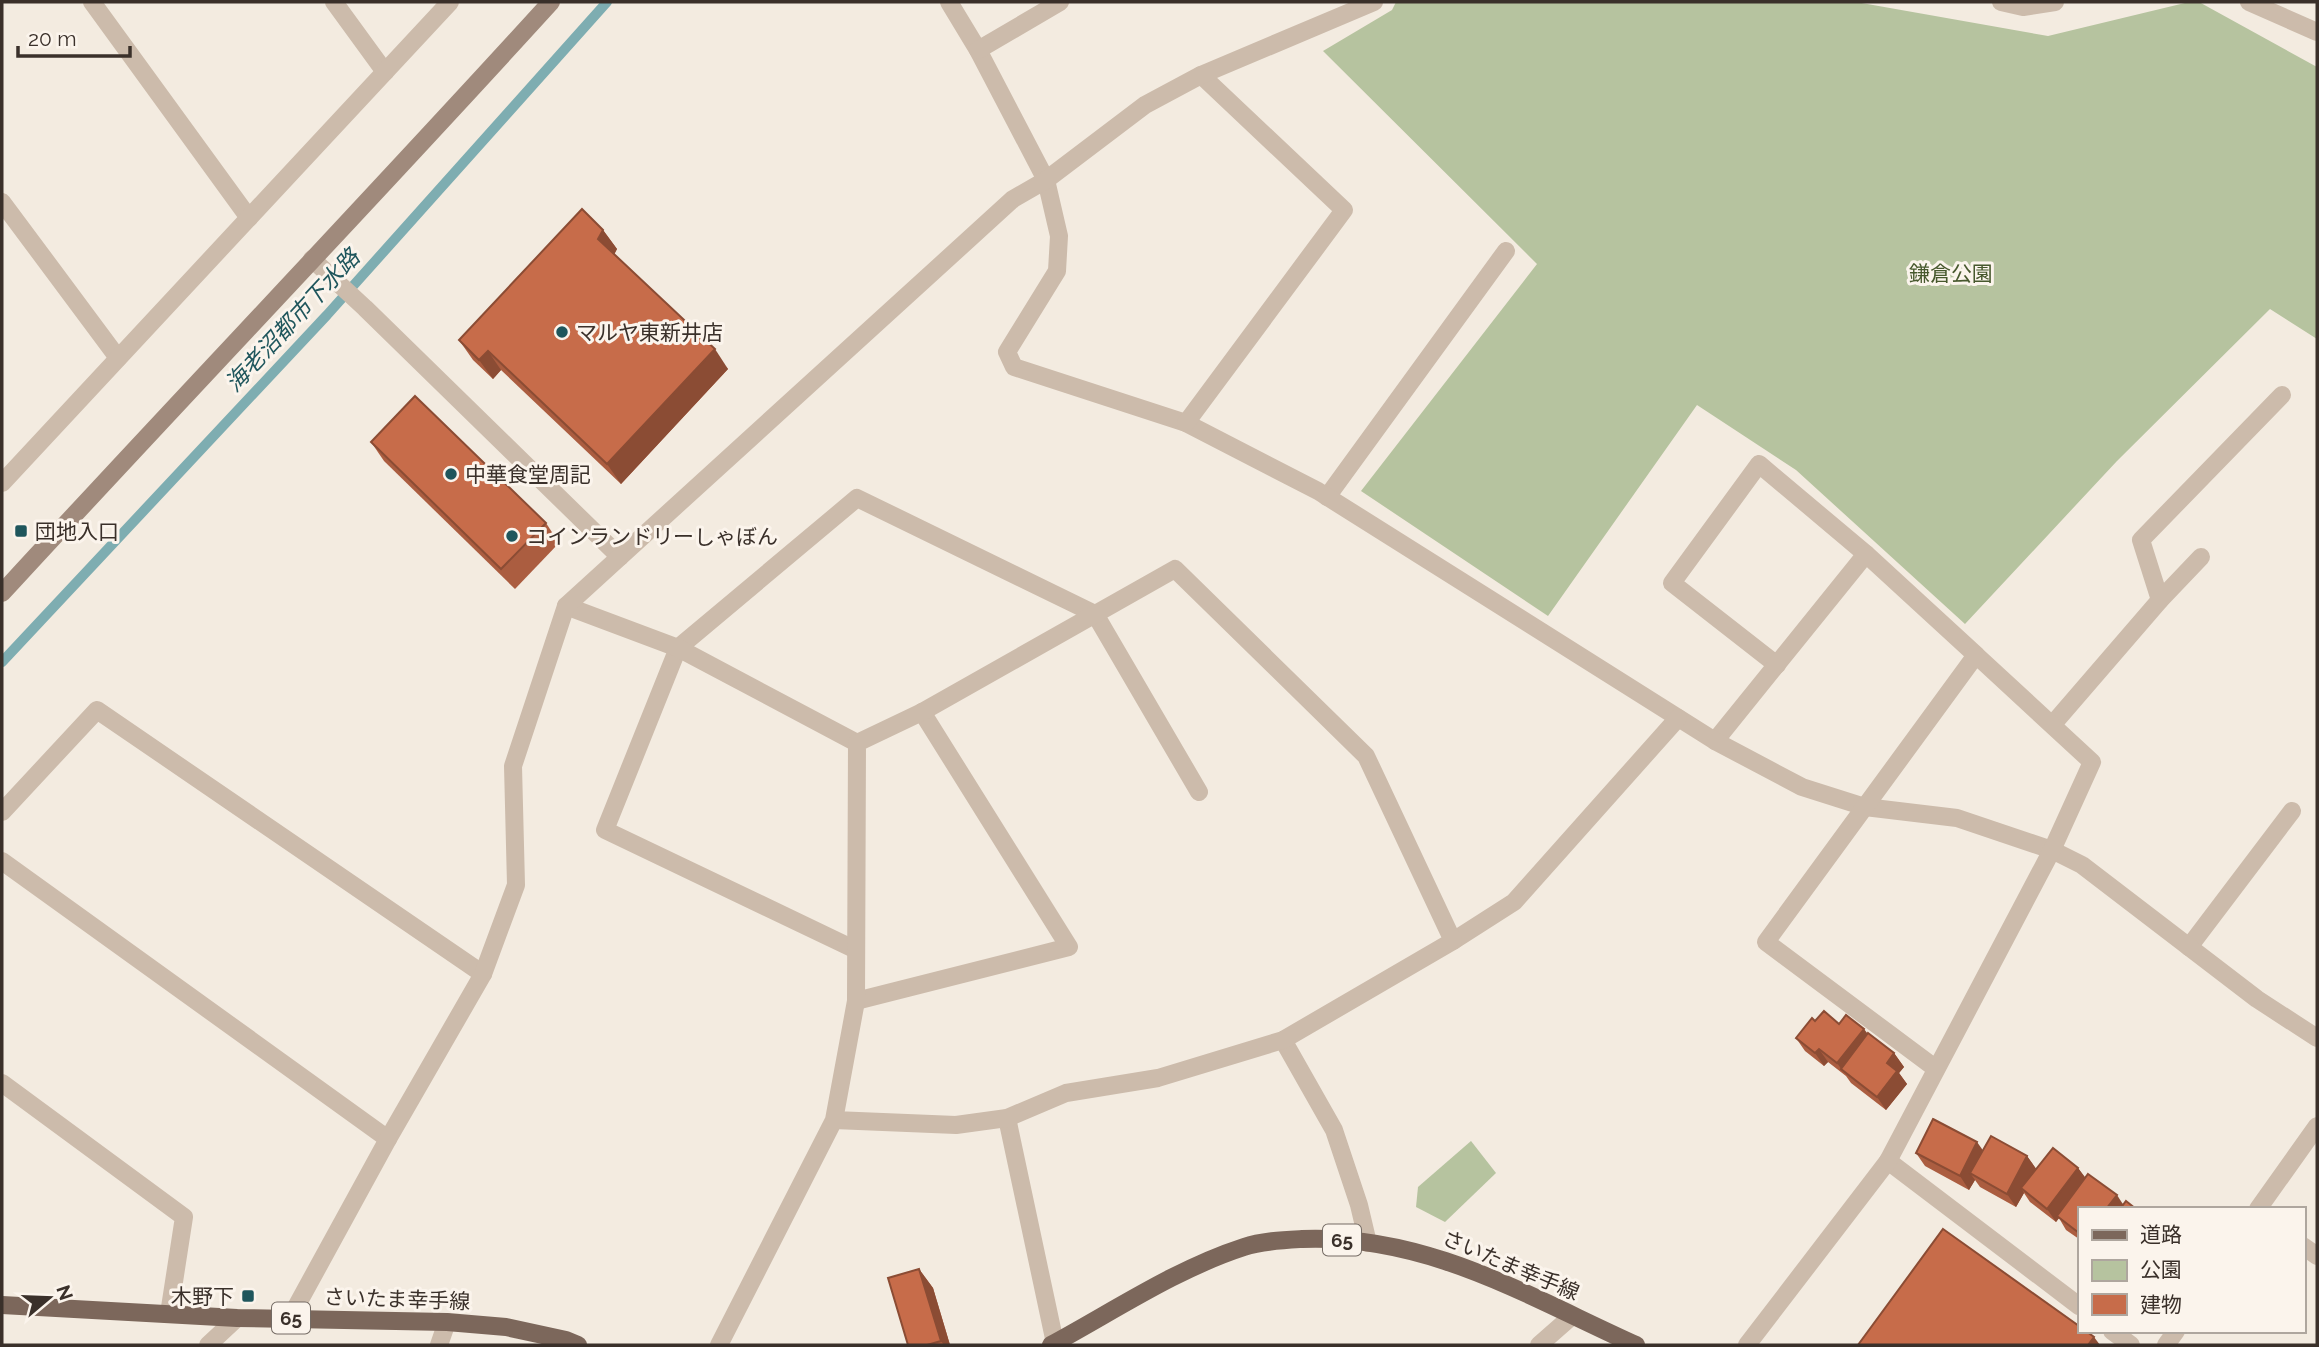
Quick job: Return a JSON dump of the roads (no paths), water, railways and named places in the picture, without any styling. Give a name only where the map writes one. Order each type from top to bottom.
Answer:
[{"type":"main road","name":"さいたま幸手線","points":[[1053,1344],[1197,1265],[1247,1246],[1325,1238],[1368,1242],[1426,1253],[1471,1268],[1636,1345]]},
{"type":"main road","name":"さいたま幸手線","points":[[2,1305],[237,1318],[447,1322],[506,1327],[578,1345]]},
{"type":"street","points":[[92,2],[248,218]]},
{"type":"street","points":[[334,2],[385,72]]},
{"type":"street","points":[[2,483],[450,2]]},
{"type":"street","points":[[2,593],[551,2]]},
{"type":"street","points":[[949,2],[978,50],[1045,180],[1059,236],[1056,271],[1007,352],[1014,367],[1186,422],[1327,497],[1715,741],[1802,787],[1865,807],[1957,818],[2052,850],[2082,865],[2258,999],[2317,1038]]},
{"type":"street","points":[[978,50],[1060,2]]},
{"type":"street","points":[[290,1318],[388,1139],[483,974],[516,885],[513,766],[566,606],[1013,199],[1045,180],[1145,105],[1201,75],[1374,2]]},
{"type":"street","points":[[2001,2],[2023,7],[2055,2]]},
{"type":"street","points":[[2249,2],[2317,32]]},
{"type":"street","points":[[1186,422],[1344,210],[1201,75]]},
{"type":"street","points":[[2,202],[118,358]]},
{"type":"street","points":[[1327,497],[1506,251]]},
{"type":"street","points":[[312,260],[365,308],[620,557]]},
{"type":"street","points":[[2160,600],[2141,540],[2282,394]]},
{"type":"street","points":[[1747,1345],[1888,1161],[2052,850],[2092,762],[1866,554],[1759,464],[1672,583],[1777,665]]},
{"type":"street","points":[[856,950],[605,830],[678,648],[858,498],[1095,614],[1199,792]]},
{"type":"street","points":[[1715,741],[1866,554]]},
{"type":"street","points":[[2053,724],[2160,600],[2201,557]]},
{"type":"street","points":[[857,743],[922,712],[1175,569],[1366,756],[1453,941]]},
{"type":"street","points":[[566,606],[678,648],[857,743]]},
{"type":"street","points":[[1935,1068],[1766,942],[1976,655]]},
{"type":"street","points":[[2,812],[97,710],[483,974]]},
{"type":"street","points":[[856,1001],[1069,947],[922,712]]},
{"type":"street","points":[[834,1120],[956,1125],[1007,1118],[1066,1093],[1158,1078],[1283,1040],[1453,941],[1514,902],[1678,718]]},
{"type":"street","points":[[719,1345],[834,1120],[856,1001],[857,743]]},
{"type":"street","points":[[2189,947],[2292,811]]},
{"type":"street","points":[[2,861],[388,1139]]},
{"type":"street","points":[[1283,1040],[1334,1130],[1359,1205],[1368,1242]]},
{"type":"street","points":[[2,1083],[184,1217],[169,1314]]},
{"type":"street","points":[[1007,1118],[1053,1344]]},
{"type":"street","points":[[2259,1207],[2317,1126]]},
{"type":"street","points":[[1888,1161],[2078,1305]]},
{"type":"street","points":[[1539,1345],[1572,1316]]},
{"type":"street","points":[[208,1345],[237,1318]]},
{"type":"street","points":[[439,1345],[447,1322]]},
{"type":"street","points":[[2115,1333],[2131,1345]]},
{"type":"waterway","name":"海老沼都市下水路","points":[[2,662],[327,315],[607,2]]},
{"type":"place","name":"マルヤ東新井店","points":[[562,332]]},
{"type":"place","name":"中華食堂周記","points":[[451,474]]},
{"type":"place","name":"団地入口","points":[[21,531]]},
{"type":"place","name":"コインランドリーしゃぼん","points":[[512,536]]},
{"type":"place","name":"木野下","points":[[248,1296]]},
{"type":"park label","name":"鎌倉公園","points":[[1951,273]]}]
